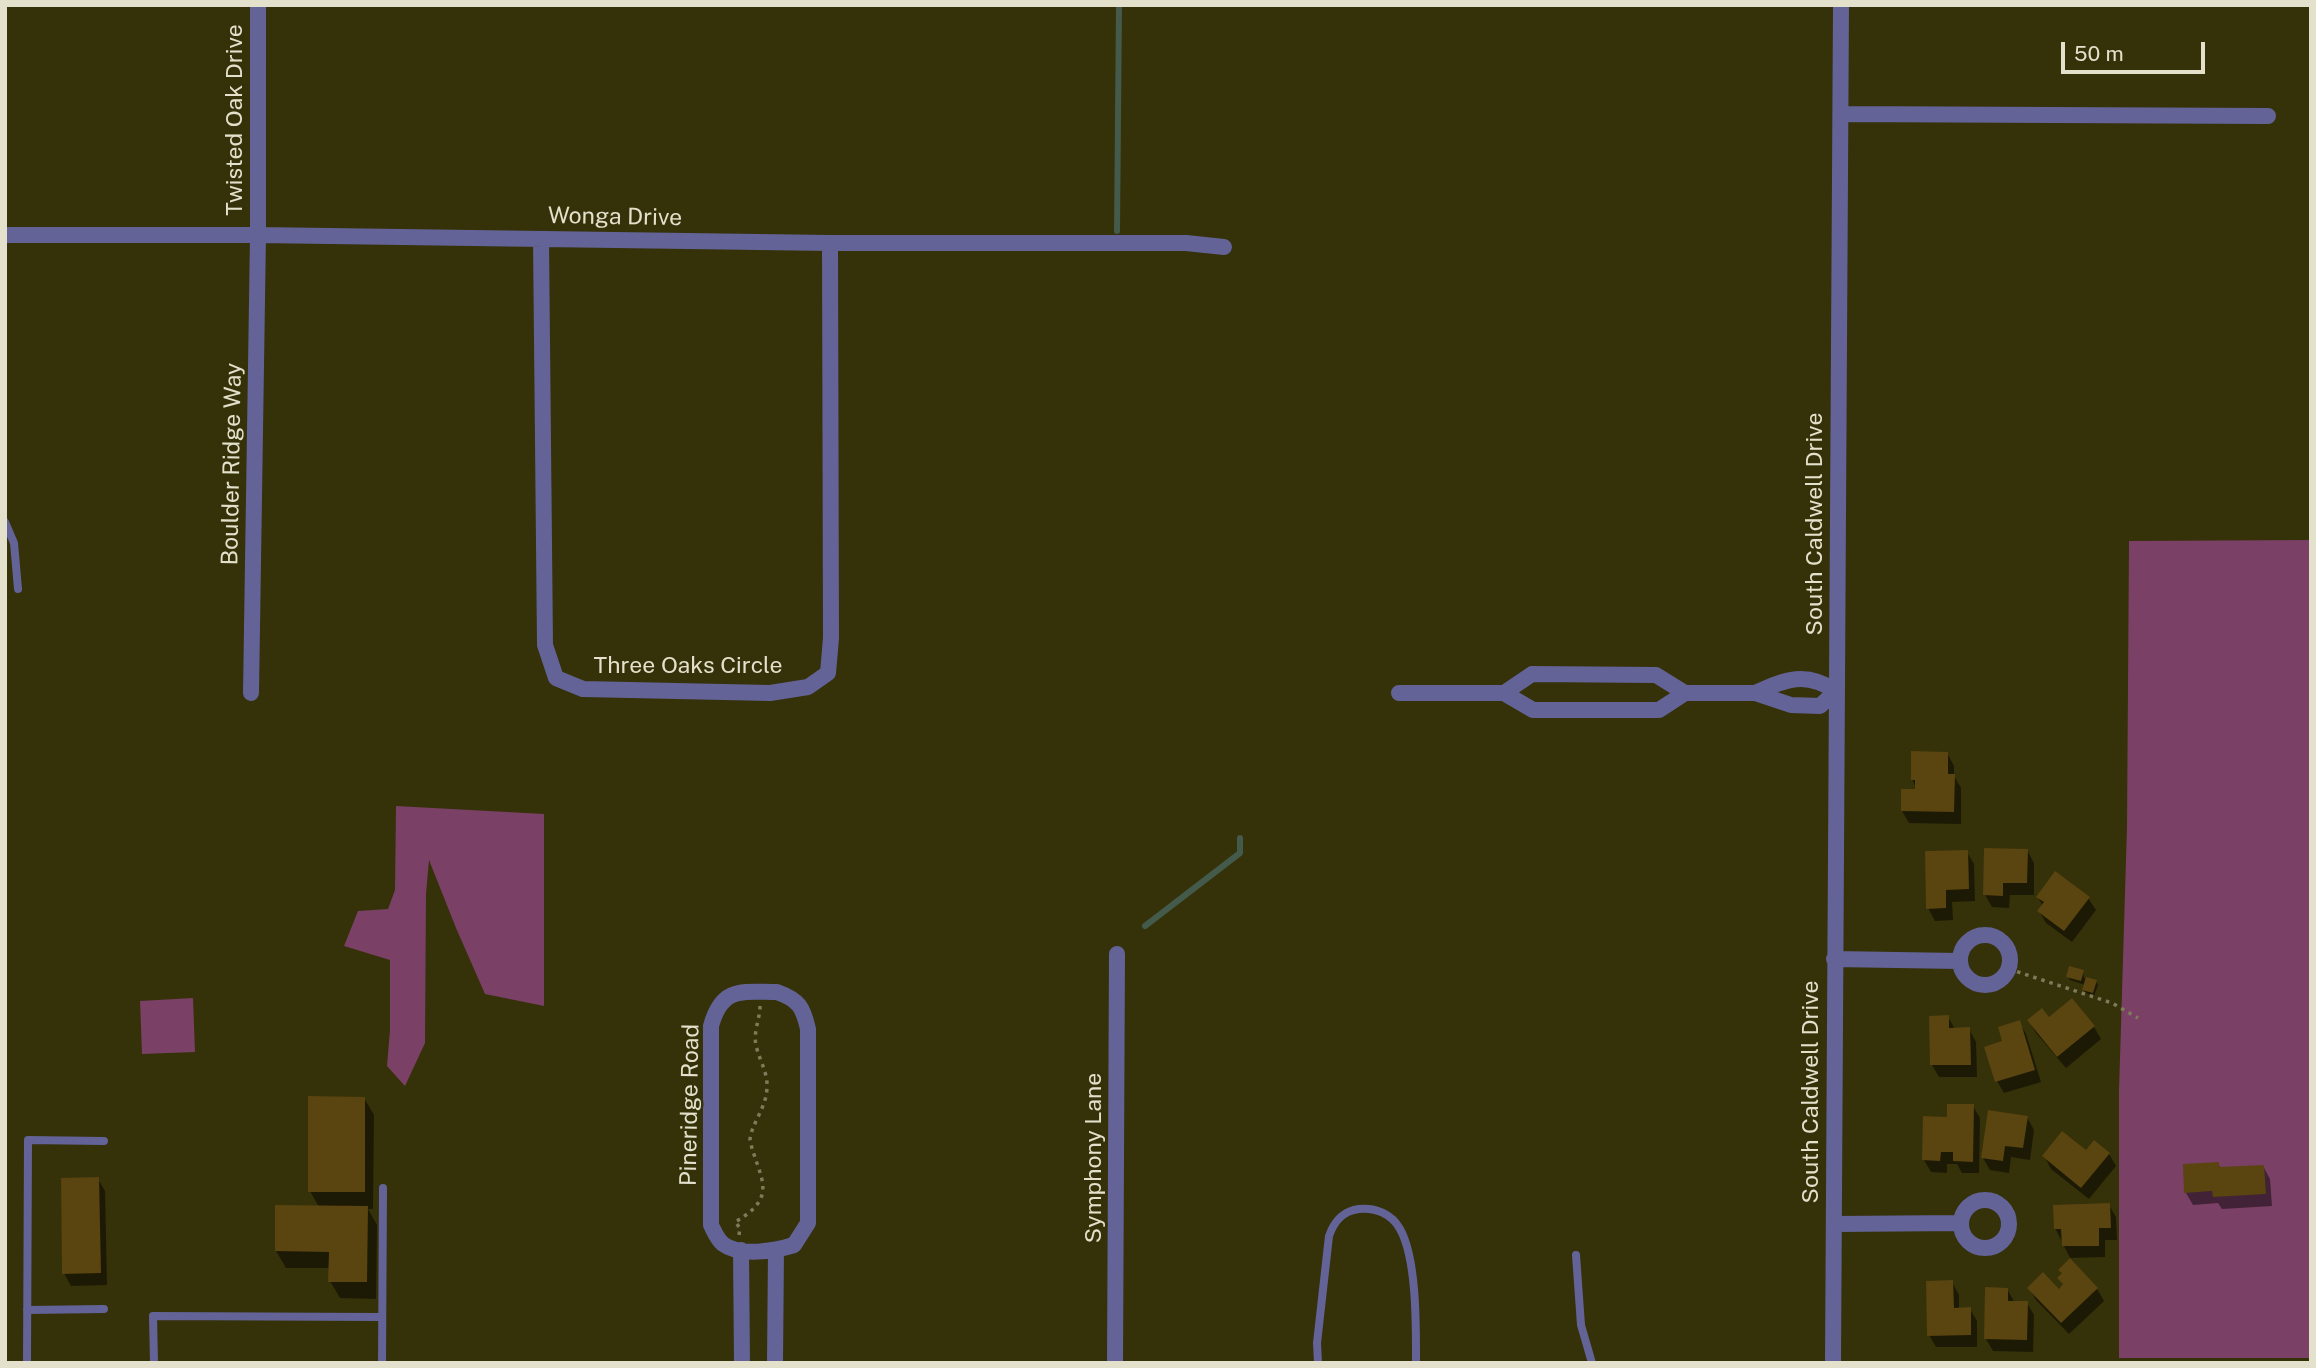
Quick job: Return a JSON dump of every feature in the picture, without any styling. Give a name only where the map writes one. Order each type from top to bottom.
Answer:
[{"type":"street","name":"Twisted Oak Drive","points":[[258,5],[258,235]]},
{"type":"street","name":"South Caldwell Drive","points":[[1833,1363],[1841,5]]},
{"type":"street","points":[[1841,114],[2269,116]]},
{"type":"street","name":"Wonga Drive","points":[[5,235],[258,235],[830,243],[1186,243],[1224,247]]},
{"type":"street","name":"Boulder Ridge Way","points":[[251,693],[258,235]]},
{"type":"street","name":"Three Oaks Circle","points":[[541,239],[545,645],[556,678],[583,689],[770,693],[808,687],[828,673],[831,638],[830,243]]},
{"type":"street","points":[[1504,693],[1532,674],[1656,675],[1685,693],[1755,693],[1791,705],[1820,706],[1836,691],[1819,680],[1791,680],[1778,682],[1755,693]]},
{"type":"street","points":[[1791,680],[1791,705]]},
{"type":"street","points":[[1399,693],[1504,693],[1533,710],[1659,710],[1685,693]]},
{"type":"street","points":[[1986,934],[2001,939],[2010,953],[2009,970],[1999,981],[1977,984],[1965,975],[1960,961],[1964,945],[1977,935],[1986,934]]},
{"type":"street","name":"Symphony Lane","points":[[1115,1363],[1117,954]]},
{"type":"street","points":[[1834,959],[1960,961]]},
{"type":"street","name":"Pineridge Road","points":[[739,1245],[723,1244],[711,1225],[711,1026],[715,1009],[726,998],[737,993],[777,992],[789,996],[804,1009],[808,1029],[808,1223],[794,1245],[776,1250]]},
{"type":"street","points":[[1835,1224],[1961,1223]]},
{"type":"street","points":[[742,1363],[758,1309],[776,1250],[739,1245],[758,1309],[775,1363]]},
{"type":"lane","points":[[5,522],[15,543],[18,589]]},
{"type":"lane","points":[[27,1363],[28,1140],[104,1141]]},
{"type":"lane","points":[[382,1363],[383,1188]]},
{"type":"lane","points":[[1318,1363],[1317,1343],[1329,1236],[1334,1222],[1342,1215],[1357,1209],[1384,1213],[1393,1219],[1407,1245],[1415,1316],[1416,1363]]},
{"type":"lane","points":[[1576,1255],[1581,1325],[1591,1363]]},
{"type":"lane","points":[[27,1310],[104,1309]]},
{"type":"lane","points":[[154,1363],[153,1316],[382,1317]]},
{"type":"path","points":[[2009,970],[2112,1003],[2137,1018]]},
{"type":"path","points":[[739,1245],[740,1228],[735,1222],[752,1210],[763,1194],[764,1180],[750,1140],[750,1133],[764,1108],[768,1086],[756,1045],[760,997]]},
{"type":"shaded area","points":[[2311,540],[2311,1358],[2119,1358],[2119,1091],[2127,827],[2129,541]]},
{"type":"shaded area","points":[[396,806],[544,814],[544,1006],[485,994],[429,860],[426,894],[425,1043],[405,1086],[387,1066],[390,960],[344,946],[358,911],[388,909],[395,890]]},
{"type":"shaded area","points":[[193,998],[195,1052],[142,1054],[140,1001]]},
{"type":"building","points":[[1911,751],[1948,752],[1948,774],[1955,774],[1954,812],[1901,811],[1901,789],[1915,789],[1915,780],[1911,780]]},
{"type":"building","points":[[1984,848],[2028,849],[2027,883],[2003,883],[2003,896],[1983,895]]},
{"type":"building","points":[[1968,850],[1969,889],[1946,890],[1946,908],[1926,909],[1925,851]]},
{"type":"building","points":[[2055,871],[2090,897],[2064,931],[2037,911],[2044,902],[2036,897]]},
{"type":"building","points":[[2069,966],[2084,970],[2081,981],[2066,977]]},
{"type":"building","points":[[2086,977],[2097,980],[2093,993],[2082,990]]},
{"type":"building","points":[[2072,998],[2095,1026],[2057,1057],[2027,1020],[2042,1008],[2049,1017]]},
{"type":"building","points":[[1949,1015],[1949,1028],[1970,1027],[1971,1065],[1930,1065],[1929,1016]]},
{"type":"building","points":[[2020,1020],[2035,1070],[1995,1082],[1984,1047],[2002,1041],[1998,1027]]},
{"type":"building","points":[[308,1096],[365,1097],[365,1192],[308,1192]]},
{"type":"building","points":[[1947,1104],[1974,1104],[1973,1162],[1953,1161],[1953,1152],[1941,1152],[1940,1161],[1922,1160],[1923,1116],[1947,1117]]},
{"type":"building","points":[[1988,1110],[2028,1116],[2023,1148],[2005,1146],[2003,1161],[1981,1158]]},
{"type":"building","points":[[2062,1131],[2086,1150],[2094,1140],[2110,1153],[2081,1188],[2042,1156]]},
{"type":"building","points":[[2219,1162],[2219,1167],[2264,1165],[2266,1194],[2213,1197],[2212,1191],[2184,1193],[2183,1164]]},
{"type":"building","points":[[99,1177],[101,1273],[62,1274],[61,1178]]},
{"type":"building","points":[[2110,1203],[2111,1228],[2099,1228],[2099,1246],[2062,1246],[2061,1229],[2054,1229],[2053,1205]]},
{"type":"building","points":[[275,1205],[368,1206],[367,1282],[328,1282],[329,1252],[275,1251]]},
{"type":"building","points":[[2070,1258],[2098,1288],[2061,1323],[2027,1288],[2043,1272],[2059,1289],[2063,1284],[2057,1278],[2062,1273],[2058,1270]]},
{"type":"building","points":[[1953,1280],[1954,1308],[1971,1307],[1971,1335],[1927,1336],[1926,1281]]},
{"type":"building","points":[[1985,1287],[2008,1288],[2008,1301],[2028,1301],[2027,1340],[1984,1339]]},
{"type":"waterway","points":[[1117,231],[1119,5]]},
{"type":"waterway","points":[[1145,926],[1240,853],[1240,838]]}]
